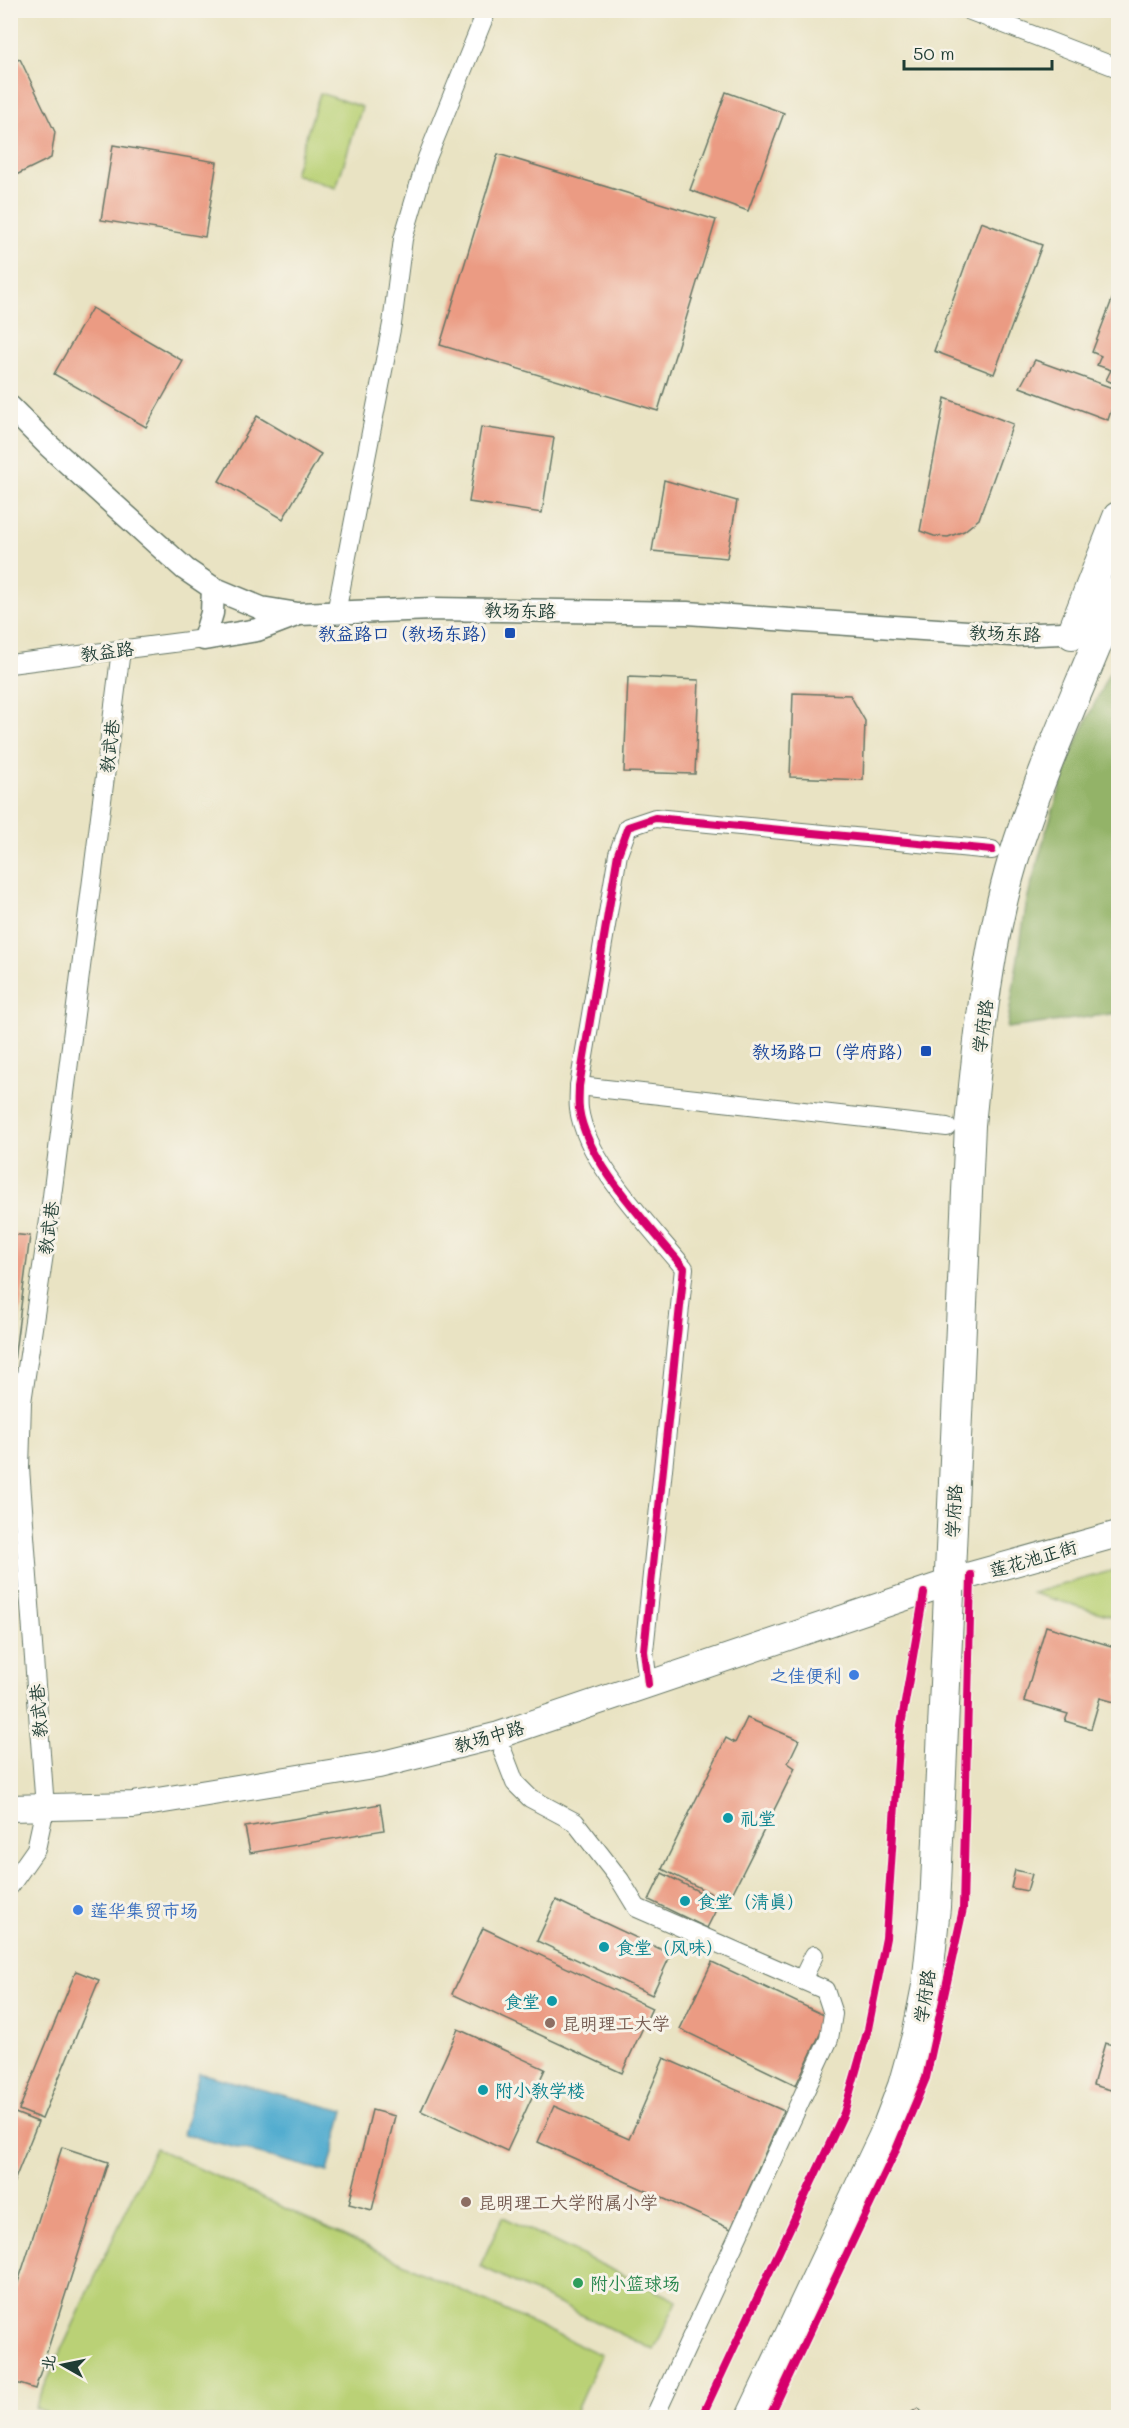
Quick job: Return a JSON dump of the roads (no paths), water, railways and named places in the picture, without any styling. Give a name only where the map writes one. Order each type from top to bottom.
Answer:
[{"type":"main road","points":[[1072,634],[1119,517]]},
{"type":"main road","name":"学府路","points":[[751,2418],[884,2136],[903,2086],[917,2036],[927,1986],[935,1907],[970,1125],[983,1010],[1004,895],[1014,859],[1049,760],[1111,630],[1119,591]]},
{"type":"main road","name":"莲花池正街","points":[[949,1584],[971,1575],[1119,1534]]},
{"type":"main road","name":"教场中路","points":[[10,1808],[133,1805],[379,1765],[499,1735],[731,1655],[949,1584]]},
{"type":"street","points":[[336,613],[392,324],[403,239],[427,158],[487,10]]},
{"type":"street","points":[[968,10],[1119,68]]},
{"type":"street","name":"教场东路","points":[[10,407],[49,446],[185,569],[213,588],[261,608],[298,614],[433,609],[687,613],[1011,634],[1072,634],[1111,630]]},
{"type":"street","points":[[213,588],[212,613],[204,639],[257,630],[298,614]]},
{"type":"street","name":"教益路","points":[[10,664],[204,639]]},
{"type":"street","name":"教武巷","points":[[10,1886],[36,1849],[45,1808],[20,1468],[22,1402],[49,1220],[121,650]]},
{"type":"street","points":[[648,1684],[645,1650],[684,1268],[600,1165],[587,1137],[579,1110],[579,1086],[618,854],[628,827],[655,818],[992,850]]},
{"type":"street","points":[[579,1086],[947,1127]]},
{"type":"street","points":[[503,1752],[515,1783],[530,1798],[574,1822],[620,1880],[638,1908],[825,1990],[833,2014],[829,2039],[654,2418]]},
{"type":"street","points":[[802,1980],[814,1955]]},
{"type":"water","points":[[199,2073],[344,2111],[328,2172],[183,2134]]},
{"type":"place","name":"教益路口（教场东路）","points":[[510,633]]},
{"type":"place","name":"教场路口（学府路）","points":[[926,1051]]},
{"type":"place","name":"之佳便利","points":[[854,1675]]},
{"type":"place","name":"礼堂","points":[[728,1818]]},
{"type":"place","name":"食堂（清真）","points":[[685,1901]]},
{"type":"place","name":"莲华集贸市场","points":[[78,1910]]},
{"type":"place","name":"食堂（风味）","points":[[604,1947]]},
{"type":"place","name":"食堂","points":[[552,2001]]},
{"type":"place","name":"昆明理工大学","points":[[550,2023]]},
{"type":"place","name":"附小教学楼","points":[[483,2090]]},
{"type":"place","name":"昆明理工大学附属小学","points":[[466,2202]]},
{"type":"place","name":"附小篮球场","points":[[578,2283]]}]
